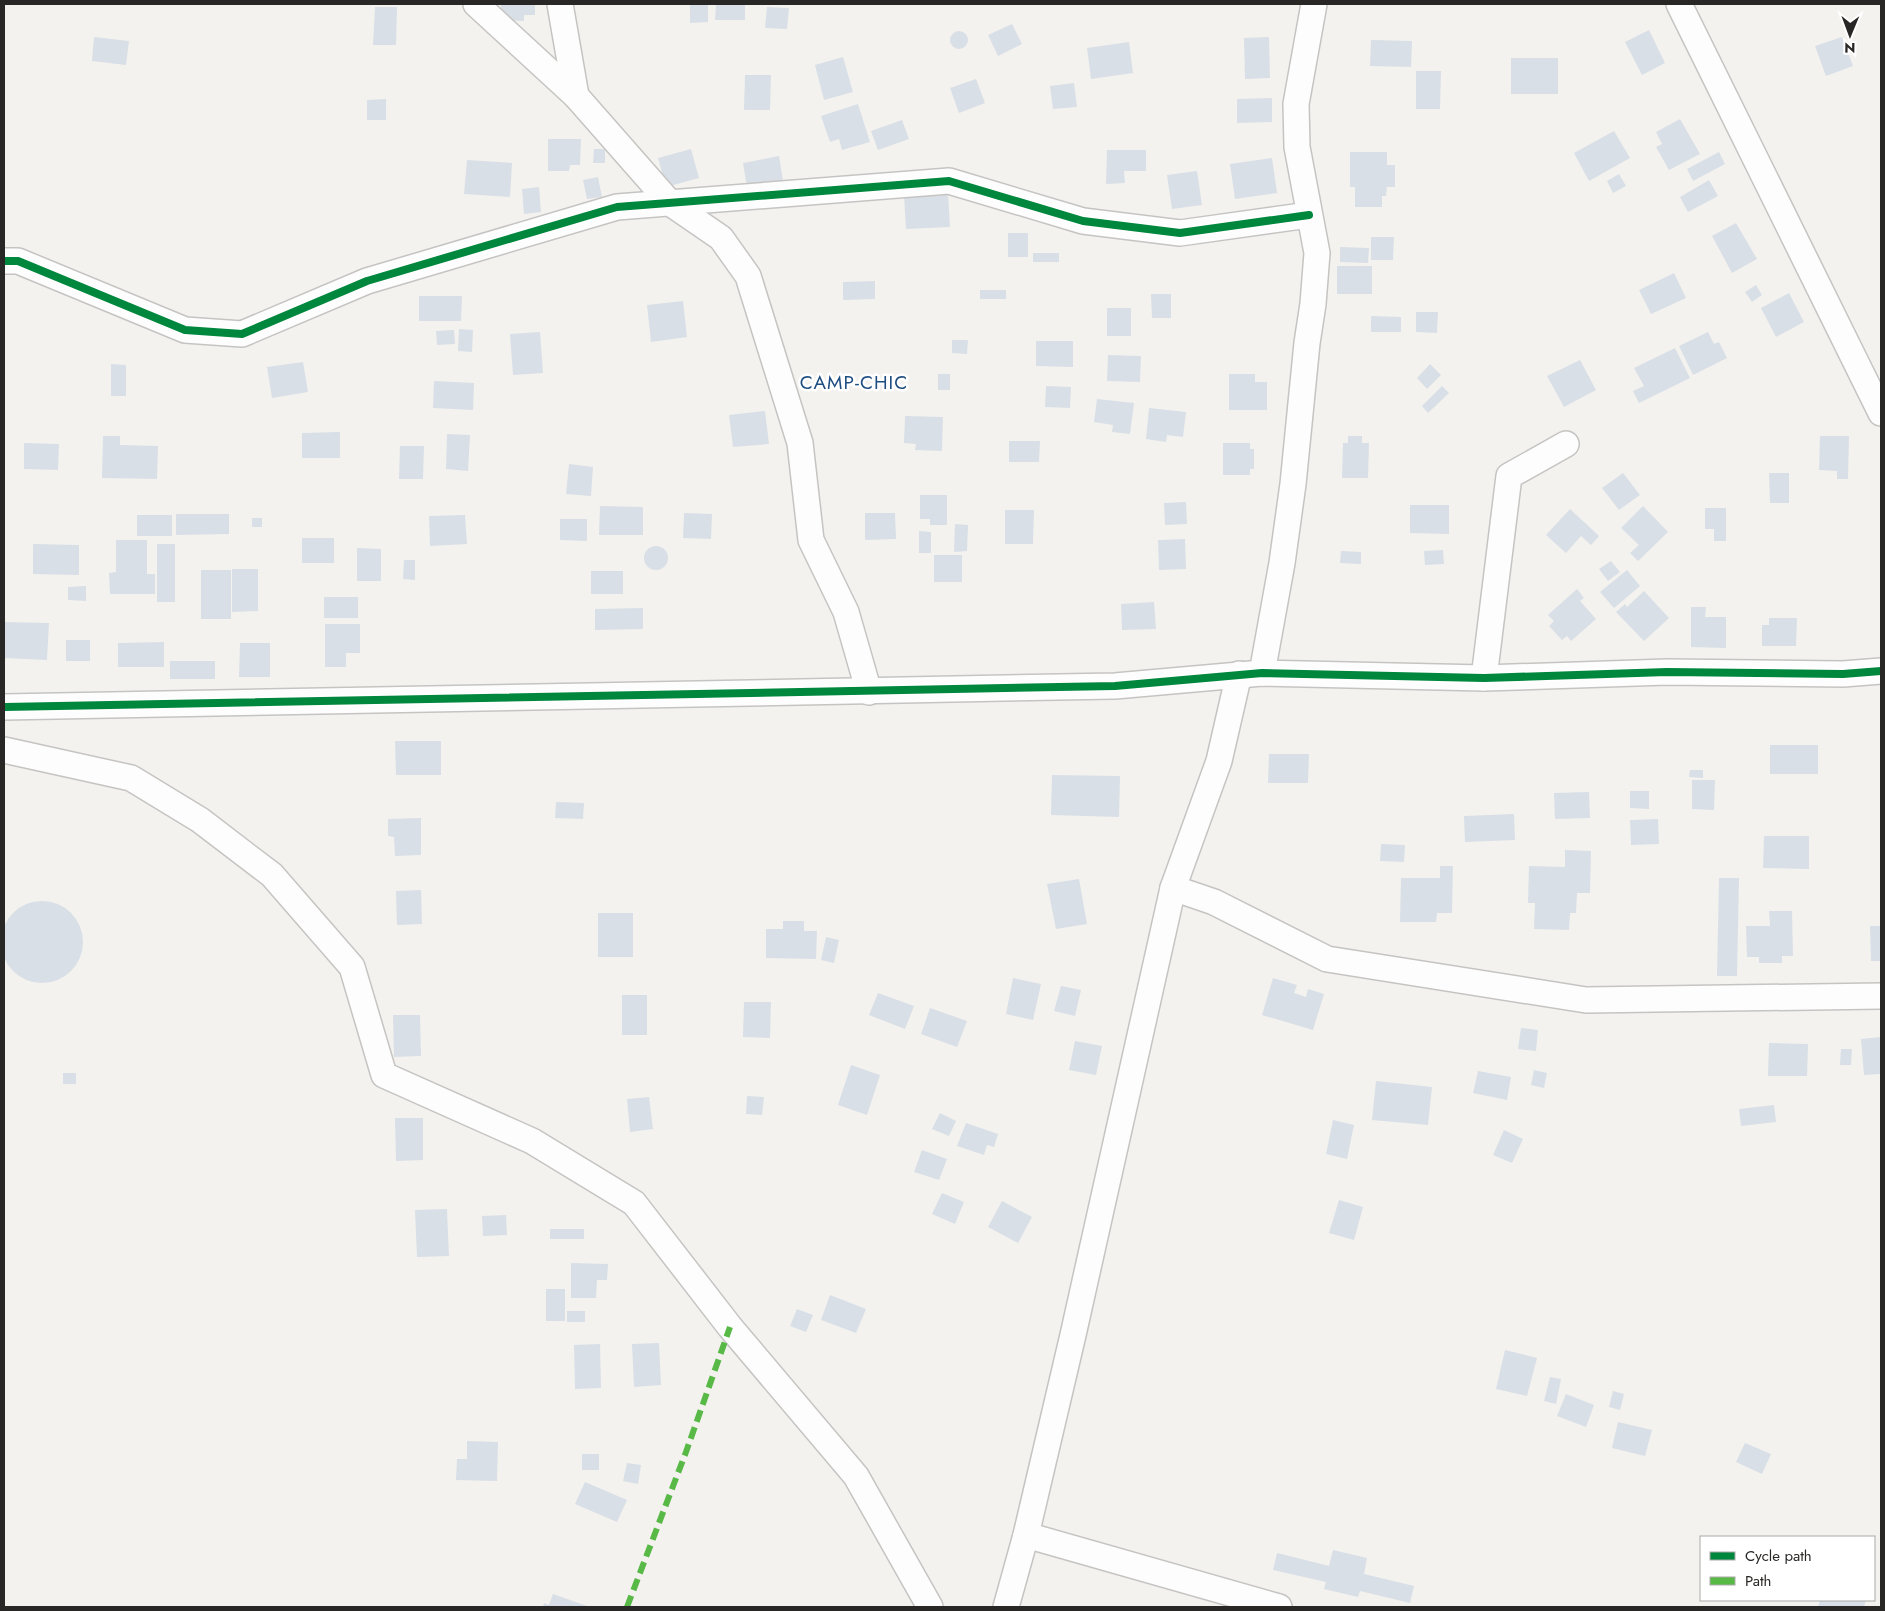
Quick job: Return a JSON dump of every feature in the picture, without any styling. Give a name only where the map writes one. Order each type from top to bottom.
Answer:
[{"type":"street","points":[[476,4],[576,96],[670,203],[721,238],[748,276],[800,442],[811,540],[846,612],[868,692]]},
{"type":"street","points":[[560,4],[576,96]]},
{"type":"street","points":[[1006,1607],[1026,1535],[1071,1344],[1173,888],[1250,673],[1283,553],[1293,484],[1317,253],[1297,147],[1296,104],[1314,4]]},
{"type":"street","points":[[1680,4],[1881,413]]},
{"type":"street","points":[[4,261],[18,261],[185,330],[242,334],[367,281],[617,207],[949,181],[1083,221],[1180,233],[1309,215]]},
{"type":"street","points":[[1484,678],[1509,476],[1566,444]]},
{"type":"street","points":[[4,708],[1115,686],[1250,673],[1484,678],[1667,672],[1844,674],[1881,671]]},
{"type":"street","points":[[4,750],[131,778],[200,820],[272,875],[352,967],[384,1075],[532,1141],[634,1203],[730,1327],[856,1476],[930,1607]]},
{"type":"street","points":[[1173,888],[1214,902],[1327,958],[1586,1000],[1881,996]]},
{"type":"street","points":[[1026,1535],[1279,1607]]},
{"type":"building","points":[[501,4],[535,4],[535,15],[524,15],[524,21],[501,20]]},
{"type":"building","points":[[690,4],[708,4],[708,22],[690,23]]},
{"type":"building","points":[[716,4],[745,4],[745,20],[715,20]]},
{"type":"building","points":[[375,7],[397,7],[396,45],[373,45]]},
{"type":"building","points":[[767,7],[789,8],[787,29],[765,28]]},
{"type":"building","points":[[1012,24],[1022,44],[998,56],[988,35]]},
{"type":"building","points":[[1649,30],[1665,63],[1642,75],[1625,42]]},
{"type":"building","points":[[955,31],[963,31],[968,36],[966,47],[955,49],[950,44],[950,36]]},
{"type":"building","points":[[94,37],[129,41],[126,65],[92,61]]},
{"type":"building","points":[[1269,37],[1270,78],[1245,79],[1244,38]]},
{"type":"building","points":[[1842,37],[1853,66],[1826,76],[1815,46]]},
{"type":"building","points":[[1371,40],[1412,41],[1411,67],[1370,66]]},
{"type":"building","points":[[1129,42],[1133,73],[1091,79],[1087,48]]},
{"type":"building","points":[[843,57],[853,92],[824,100],[815,65]]},
{"type":"building","points":[[1511,58],[1558,58],[1558,94],[1511,94]]},
{"type":"building","points":[[1416,71],[1441,71],[1440,109],[1416,109]]},
{"type":"building","points":[[745,75],[771,75],[770,110],[744,110]]},
{"type":"building","points":[[976,79],[985,103],[959,113],[950,88]]},
{"type":"building","points":[[1074,83],[1077,107],[1053,109],[1050,86]]},
{"type":"building","points":[[1272,98],[1272,122],[1237,123],[1237,99]]},
{"type":"building","points":[[386,99],[386,120],[367,120],[367,100]]},
{"type":"building","points":[[858,104],[870,142],[842,150],[839,139],[830,142],[821,116]]},
{"type":"building","points":[[1680,119],[1700,154],[1669,170],[1656,147],[1662,144],[1656,132]]},
{"type":"building","points":[[902,120],[909,139],[878,150],[871,131]]},
{"type":"building","points":[[1614,131],[1630,158],[1589,181],[1574,153]]},
{"type":"building","points":[[548,139],[581,139],[580,165],[570,165],[569,171],[548,171]]},
{"type":"building","points":[[594,149],[605,149],[605,163],[593,163]]},
{"type":"building","points":[[691,149],[699,178],[666,187],[658,158]]},
{"type":"building","points":[[1107,150],[1146,150],[1146,171],[1124,171],[1125,183],[1106,184]]},
{"type":"building","points":[[1350,152],[1387,152],[1387,165],[1395,165],[1395,187],[1387,187],[1386,196],[1382,196],[1382,207],[1355,207],[1355,187],[1350,187]]},
{"type":"building","points":[[1719,152],[1725,164],[1693,181],[1687,169]]},
{"type":"building","points":[[779,156],[783,181],[747,187],[743,163]]},
{"type":"building","points":[[1272,158],[1277,193],[1235,199],[1230,164]]},
{"type":"building","points":[[467,160],[512,163],[510,197],[464,194]]},
{"type":"building","points":[[1197,171],[1202,205],[1172,209],[1167,175]]},
{"type":"building","points":[[1619,174],[1626,186],[1613,193],[1607,181]]},
{"type":"building","points":[[598,177],[602,197],[587,199],[583,180]]},
{"type":"building","points":[[1709,180],[1718,196],[1688,212],[1680,197]]},
{"type":"building","points":[[539,187],[541,212],[524,214],[522,189]]},
{"type":"building","points":[[948,193],[950,227],[906,229],[904,195]]},
{"type":"building","points":[[1736,223],[1757,259],[1732,273],[1712,236]]},
{"type":"building","points":[[1008,233],[1028,233],[1028,257],[1008,257]]},
{"type":"building","points":[[1371,237],[1394,237],[1393,260],[1371,260]]},
{"type":"building","points":[[1340,247],[1369,248],[1368,263],[1340,262]]},
{"type":"building","points":[[1033,253],[1059,253],[1059,262],[1033,262]]},
{"type":"building","points":[[1337,266],[1372,266],[1372,294],[1337,294]]},
{"type":"building","points":[[1674,273],[1686,298],[1651,314],[1639,290]]},
{"type":"building","points":[[875,281],[875,299],[843,300],[843,282]]},
{"type":"building","points":[[1756,285],[1762,295],[1752,302],[1745,292]]},
{"type":"building","points":[[980,290],[1006,290],[1006,299],[980,299]]},
{"type":"building","points":[[1789,293],[1804,322],[1776,337],[1761,308]]},
{"type":"building","points":[[1151,294],[1171,294],[1171,318],[1152,318]]},
{"type":"building","points":[[419,296],[462,296],[461,321],[419,321]]},
{"type":"building","points":[[683,301],[687,337],[651,342],[647,305]]},
{"type":"building","points":[[1107,308],[1131,308],[1131,336],[1107,336]]},
{"type":"building","points":[[1416,312],[1438,312],[1437,333],[1416,332]]},
{"type":"building","points":[[1371,316],[1401,317],[1401,332],[1371,332]]},
{"type":"building","points":[[459,329],[473,330],[472,352],[458,351]]},
{"type":"building","points":[[454,330],[455,344],[437,345],[436,331]]},
{"type":"building","points":[[540,332],[543,373],[513,375],[510,334]]},
{"type":"building","points":[[1708,332],[1714,344],[1719,342],[1727,358],[1693,375],[1679,346]]},
{"type":"building","points":[[952,340],[968,340],[967,354],[952,353]]},
{"type":"building","points":[[1036,341],[1073,341],[1073,367],[1036,366]]},
{"type":"building","points":[[1675,348],[1690,378],[1639,403],[1633,391],[1644,386],[1634,368]]},
{"type":"building","points":[[1108,355],[1141,356],[1140,382],[1107,381]]},
{"type":"building","points":[[1580,360],[1596,390],[1564,407],[1547,376]]},
{"type":"building","points":[[303,362],[308,392],[272,398],[267,367]]},
{"type":"building","points":[[111,364],[126,365],[126,396],[111,396]]},
{"type":"building","points":[[1430,364],[1441,375],[1427,389],[1417,378]]},
{"type":"building","points":[[938,374],[950,374],[950,390],[938,390]]},
{"type":"building","points":[[1229,374],[1255,374],[1255,382],[1267,382],[1267,410],[1229,410]]},
{"type":"building","points":[[434,381],[474,383],[473,410],[433,408]]},
{"type":"building","points":[[1046,386],[1071,387],[1070,408],[1045,407]]},
{"type":"building","points":[[1442,386],[1449,393],[1428,413],[1422,406]]},
{"type":"building","points":[[1097,399],[1134,403],[1130,434],[1112,432],[1113,425],[1094,422]]},
{"type":"building","points":[[1149,408],[1186,412],[1183,437],[1167,435],[1166,442],[1146,439]]},
{"type":"building","points":[[765,411],[769,444],[733,447],[729,415]]},
{"type":"building","points":[[905,416],[943,417],[942,451],[915,450],[916,444],[904,443]]},
{"type":"building","points":[[340,432],[340,458],[302,458],[302,433]]},
{"type":"building","points":[[447,434],[470,435],[468,471],[446,469]]},
{"type":"building","points":[[103,436],[120,436],[120,445],[158,446],[157,479],[102,478]]},
{"type":"building","points":[[1348,436],[1362,436],[1362,443],[1369,443],[1368,478],[1342,478],[1343,443],[1348,443]]},
{"type":"building","points":[[1820,436],[1849,436],[1848,479],[1837,479],[1837,471],[1819,470]]},
{"type":"building","points":[[1009,441],[1040,441],[1039,462],[1009,462]]},
{"type":"building","points":[[24,443],[59,444],[58,470],[24,469]]},
{"type":"building","points":[[1223,443],[1250,443],[1250,449],[1254,449],[1254,469],[1250,469],[1250,475],[1223,475]]},
{"type":"building","points":[[400,446],[424,446],[423,479],[399,479]]},
{"type":"building","points":[[569,464],[593,467],[591,496],[566,494]]},
{"type":"building","points":[[1623,473],[1640,495],[1619,510],[1602,488]]},
{"type":"building","points":[[1769,473],[1789,473],[1789,503],[1770,503]]},
{"type":"building","points":[[920,495],[947,495],[947,525],[930,525],[930,519],[920,519]]},
{"type":"building","points":[[1186,502],[1187,524],[1165,525],[1164,503]]},
{"type":"building","points":[[1410,505],[1449,505],[1449,534],[1410,533]]},
{"type":"building","points":[[600,506],[643,507],[643,535],[599,535]]},
{"type":"building","points":[[1643,506],[1668,532],[1638,561],[1630,553],[1639,545],[1621,528]]},
{"type":"building","points":[[1705,508],[1726,508],[1726,541],[1714,541],[1714,529],[1705,529]]},
{"type":"building","points":[[1570,509],[1599,536],[1591,545],[1581,536],[1566,553],[1546,535]]},
{"type":"building","points":[[1005,510],[1034,510],[1033,544],[1005,544]]},
{"type":"building","points":[[684,513],[712,514],[711,539],[683,538]]},
{"type":"building","points":[[865,513],[895,513],[896,539],[865,540]]},
{"type":"building","points":[[176,514],[229,514],[229,534],[176,535]]},
{"type":"building","points":[[137,515],[172,515],[172,536],[137,536]]},
{"type":"building","points":[[465,515],[467,544],[430,546],[429,516]]},
{"type":"building","points":[[252,518],[262,518],[262,527],[252,527]]},
{"type":"building","points":[[560,519],[587,519],[587,541],[560,540]]},
{"type":"building","points":[[955,524],[968,525],[967,551],[954,552]]},
{"type":"building","points":[[919,531],[931,532],[931,553],[919,553]]},
{"type":"building","points":[[302,538],[334,538],[334,563],[302,563]]},
{"type":"building","points":[[1185,539],[1186,569],[1159,570],[1158,540]]},
{"type":"building","points":[[116,540],[147,540],[147,574],[155,574],[155,594],[110,594],[109,573],[116,572]]},
{"type":"building","points":[[33,544],[79,545],[79,575],[33,574]]},
{"type":"building","points":[[157,544],[175,544],[175,602],[157,602]]},
{"type":"building","points":[[656,546],[665,549],[668,558],[665,567],[656,570],[647,567],[644,558],[647,549]]},
{"type":"building","points":[[357,548],[381,549],[381,581],[357,581]]},
{"type":"building","points":[[1443,550],[1444,564],[1425,565],[1424,551]]},
{"type":"building","points":[[1341,551],[1361,552],[1361,564],[1340,563]]},
{"type":"building","points":[[934,555],[962,555],[962,582],[934,582]]},
{"type":"building","points":[[404,560],[415,560],[415,580],[403,579]]},
{"type":"building","points":[[1611,561],[1620,572],[1608,581],[1599,569]]},
{"type":"building","points":[[232,569],[258,569],[258,611],[232,612]]},
{"type":"building","points":[[201,570],[231,570],[231,619],[201,619]]},
{"type":"building","points":[[1627,570],[1640,586],[1614,608],[1600,592]]},
{"type":"building","points":[[591,571],[623,571],[623,594],[591,594]]},
{"type":"building","points":[[86,586],[86,601],[68,600],[68,587]]},
{"type":"building","points":[[1577,589],[1584,598],[1580,601],[1596,619],[1571,641],[1567,636],[1562,640],[1549,626],[1554,621],[1548,615]]},
{"type":"building","points":[[1644,591],[1669,618],[1644,641],[1616,612],[1625,604],[1627,607]]},
{"type":"building","points":[[324,597],[358,597],[358,618],[324,618]]},
{"type":"building","points":[[1154,602],[1156,629],[1122,630],[1121,604]]},
{"type":"building","points":[[1691,607],[1706,607],[1705,617],[1726,617],[1726,648],[1691,647]]},
{"type":"building","points":[[643,608],[643,629],[595,630],[595,609]]},
{"type":"building","points":[[1769,618],[1797,618],[1796,646],[1762,646],[1762,625],[1769,625]]},
{"type":"building","points":[[4,622],[49,623],[47,660],[4,658]]},
{"type":"building","points":[[325,624],[360,624],[360,653],[346,653],[346,667],[325,667]]},
{"type":"building","points":[[66,640],[90,640],[90,661],[66,661]]},
{"type":"building","points":[[164,642],[164,667],[118,667],[118,643]]},
{"type":"building","points":[[240,643],[270,643],[270,677],[239,677]]},
{"type":"building","points":[[170,661],[215,661],[215,679],[170,679]]},
{"type":"building","points":[[395,741],[441,741],[441,775],[396,775]]},
{"type":"building","points":[[1770,745],[1818,745],[1818,774],[1770,774]]},
{"type":"building","points":[[1269,754],[1309,754],[1308,783],[1268,783]]},
{"type":"building","points":[[1690,770],[1703,770],[1703,778],[1689,777]]},
{"type":"building","points":[[1052,775],[1120,776],[1119,817],[1051,815]]},
{"type":"building","points":[[1692,780],[1715,780],[1714,810],[1692,809]]},
{"type":"building","points":[[1630,791],[1649,791],[1649,809],[1630,808]]},
{"type":"building","points":[[1589,792],[1590,818],[1555,819],[1554,793]]},
{"type":"building","points":[[556,802],[584,803],[583,819],[555,818]]},
{"type":"building","points":[[1514,814],[1515,840],[1465,842],[1464,816]]},
{"type":"building","points":[[421,818],[421,855],[395,856],[394,837],[388,836],[388,819]]},
{"type":"building","points":[[1658,819],[1659,844],[1631,845],[1630,820]]},
{"type":"building","points":[[1764,836],[1809,836],[1809,869],[1763,868]]},
{"type":"building","points":[[1381,844],[1405,845],[1404,862],[1380,861]]},
{"type":"building","points":[[1565,850],[1591,851],[1590,893],[1577,893],[1576,913],[1570,913],[1569,930],[1534,929],[1535,903],[1528,903],[1529,866],[1565,867]]},
{"type":"building","points":[[1440,866],[1453,866],[1452,913],[1437,913],[1436,922],[1400,922],[1401,878],[1440,878]]},
{"type":"building","points":[[1719,878],[1739,878],[1737,976],[1717,976]]},
{"type":"building","points":[[1079,879],[1087,924],[1056,929],[1047,884]]},
{"type":"building","points":[[421,890],[422,924],[397,925],[396,891]]},
{"type":"building","points":[[42,901],[58,904],[71,913],[80,926],[83,942],[80,958],[71,971],[58,980],[42,983],[26,980],[13,971],[4,958],[1,942],[4,926],[13,913],[26,904]]},
{"type":"building","points":[[1769,911],[1792,911],[1793,956],[1782,956],[1782,963],[1759,963],[1759,957],[1747,957],[1746,926],[1770,926]]},
{"type":"building","points":[[598,913],[633,913],[633,957],[598,957]]},
{"type":"building","points":[[783,921],[804,921],[804,931],[817,931],[816,959],[766,958],[766,929],[783,929]]},
{"type":"building","points":[[1870,926],[1881,926],[1881,961],[1871,961]]},
{"type":"building","points":[[826,937],[839,940],[834,963],[821,960]]},
{"type":"building","points":[[1013,978],[1041,984],[1033,1020],[1006,1014]]},
{"type":"building","points":[[1273,978],[1297,985],[1294,993],[1306,997],[1308,989],[1324,994],[1313,1030],[1262,1015]]},
{"type":"building","points":[[1061,986],[1081,990],[1075,1016],[1054,1011]]},
{"type":"building","points":[[878,993],[914,1006],[905,1029],[869,1015]]},
{"type":"building","points":[[622,995],[647,995],[647,1035],[622,1035]]},
{"type":"building","points":[[744,1002],[771,1002],[770,1038],[743,1037]]},
{"type":"building","points":[[930,1008],[967,1021],[957,1047],[921,1034]]},
{"type":"building","points":[[393,1015],[420,1015],[421,1056],[394,1057]]},
{"type":"building","points":[[1521,1028],[1538,1030],[1536,1051],[1518,1049]]},
{"type":"building","points":[[1881,1037],[1881,1074],[1864,1075],[1861,1039]]},
{"type":"building","points":[[1075,1041],[1102,1046],[1096,1075],[1069,1070]]},
{"type":"building","points":[[1769,1043],[1808,1044],[1807,1076],[1768,1076]]},
{"type":"building","points":[[1841,1049],[1852,1049],[1851,1065],[1840,1065]]},
{"type":"building","points":[[851,1065],[880,1075],[867,1115],[838,1105]]},
{"type":"building","points":[[1534,1070],[1547,1073],[1544,1088],[1531,1085]]},
{"type":"building","points":[[1478,1071],[1511,1077],[1507,1100],[1473,1093]]},
{"type":"building","points":[[63,1073],[76,1073],[76,1084],[63,1084]]},
{"type":"building","points":[[1376,1081],[1432,1087],[1428,1125],[1372,1120]]},
{"type":"building","points":[[747,1096],[764,1097],[762,1115],[746,1114]]},
{"type":"building","points":[[649,1097],[653,1129],[630,1132],[627,1099]]},
{"type":"building","points":[[1774,1105],[1776,1122],[1741,1126],[1739,1109]]},
{"type":"building","points":[[940,1113],[956,1121],[949,1136],[932,1129]]},
{"type":"building","points":[[395,1118],[423,1118],[423,1160],[396,1161]]},
{"type":"building","points":[[1333,1120],[1354,1125],[1347,1159],[1326,1154]]},
{"type":"building","points":[[966,1123],[998,1134],[994,1147],[987,1145],[984,1155],[957,1146]]},
{"type":"building","points":[[1504,1130],[1523,1139],[1512,1163],[1493,1155]]},
{"type":"building","points":[[922,1150],[947,1159],[939,1180],[914,1172]]},
{"type":"building","points":[[942,1193],[964,1202],[955,1224],[932,1214]]},
{"type":"building","points":[[1339,1200],[1363,1207],[1354,1240],[1329,1233]]},
{"type":"building","points":[[1002,1201],[1032,1217],[1018,1243],[988,1227]]},
{"type":"building","points":[[447,1209],[449,1256],[417,1257],[415,1210]]},
{"type":"building","points":[[506,1215],[507,1235],[483,1236],[482,1216]]},
{"type":"building","points":[[550,1229],[584,1229],[584,1239],[550,1239]]},
{"type":"building","points":[[571,1263],[608,1264],[607,1280],[597,1280],[596,1298],[571,1298]]},
{"type":"building","points":[[546,1289],[565,1289],[565,1321],[546,1321]]},
{"type":"building","points":[[830,1295],[866,1309],[856,1333],[821,1320]]},
{"type":"building","points":[[797,1309],[813,1315],[806,1332],[790,1326]]},
{"type":"building","points":[[567,1311],[585,1311],[585,1322],[567,1322]]},
{"type":"building","points":[[659,1343],[661,1385],[634,1387],[632,1344]]},
{"type":"building","points":[[600,1344],[601,1388],[575,1389],[574,1345]]},
{"type":"building","points":[[1505,1350],[1537,1358],[1527,1396],[1496,1389]]},
{"type":"building","points":[[1550,1377],[1561,1379],[1556,1404],[1544,1401]]},
{"type":"building","points":[[1613,1391],[1624,1394],[1620,1410],[1609,1407]]},
{"type":"building","points":[[1566,1394],[1594,1405],[1586,1427],[1557,1416]]},
{"type":"building","points":[[1618,1422],[1652,1430],[1645,1456],[1612,1448]]},
{"type":"building","points":[[467,1441],[498,1442],[497,1481],[456,1480],[457,1459],[467,1459]]},
{"type":"building","points":[[1745,1443],[1771,1454],[1762,1474],[1736,1462]]},
{"type":"building","points":[[582,1454],[599,1454],[599,1470],[582,1470]]},
{"type":"building","points":[[627,1463],[641,1465],[638,1484],[623,1481]]},
{"type":"building","points":[[585,1482],[627,1500],[617,1522],[575,1504]]},
{"type":"building","points":[[1333,1550],[1367,1558],[1364,1574],[1414,1586],[1410,1603],[1360,1591],[1358,1597],[1324,1589],[1326,1582],[1273,1570],[1277,1553],[1329,1566]]},
{"type":"building","points":[[553,1594],[587,1606],[543,1607],[544,1603],[549,1605]]},
{"type":"building","points":[[1820,1601],[1866,1601],[1864,1607],[1818,1607]]},
{"type":"marked path","points":[[627,1607],[686,1452],[730,1327]]},
{"type":"cycle path","points":[[4,261],[18,261],[185,330],[242,334],[367,281],[617,207],[949,181],[1083,221],[1180,233],[1309,215]]},
{"type":"cycle path","points":[[4,707],[1115,686],[1262,673],[1484,678],[1667,672],[1843,674],[1881,671]]},
{"type":"district","name":"CAMP-CHIC","points":[[854,382]]}]
